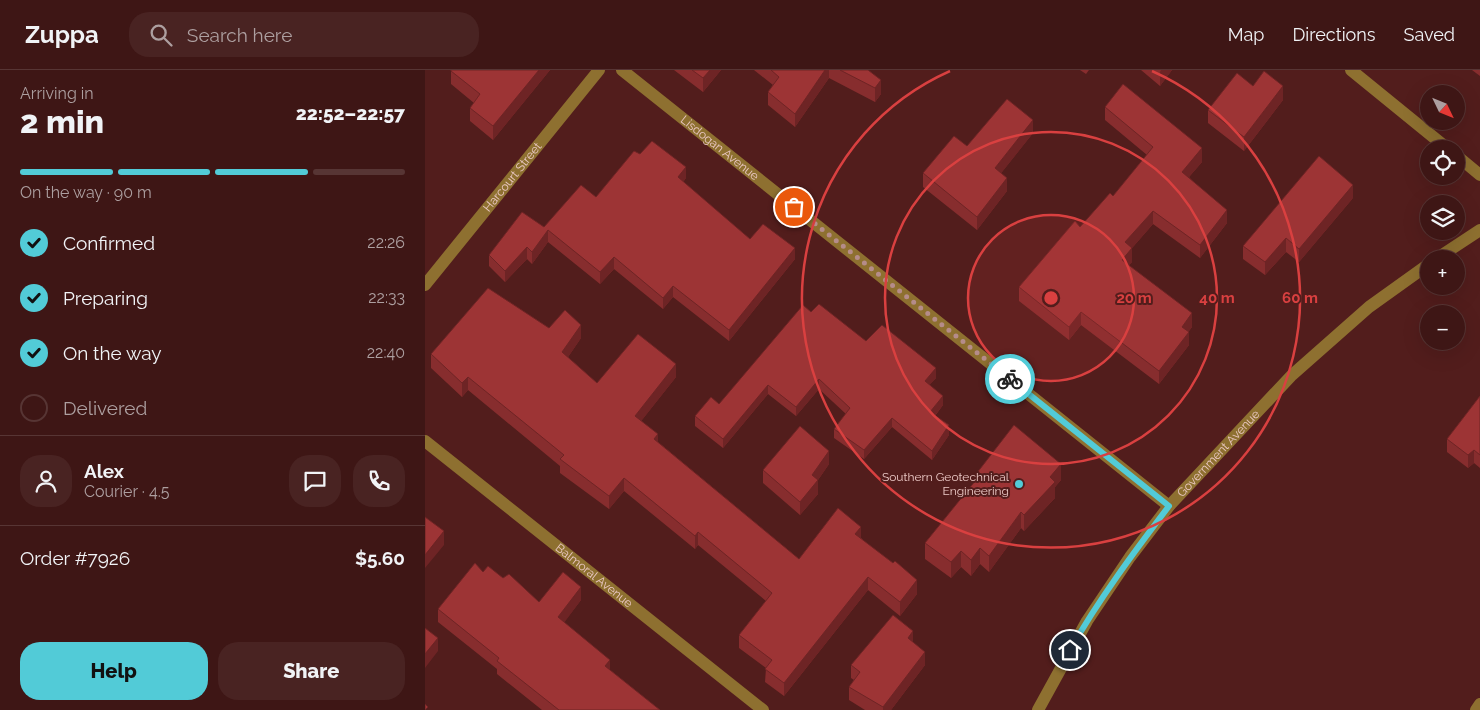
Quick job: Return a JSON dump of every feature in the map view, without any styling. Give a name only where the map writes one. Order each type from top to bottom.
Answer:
[{"type":"street","name":"Harcourt Street","points":[[425,285],[599,70]]},
{"type":"street","name":"Lisdogan Avenue","points":[[622,70],[1169,506]]},
{"type":"street","points":[[1351,70],[1437,140]]},
{"type":"street","points":[[1465,162],[1480,174]]},
{"type":"street","points":[[1450,250],[1480,230]]},
{"type":"street","name":"Government Avenue","points":[[1038,710],[1087,621],[1130,557],[1169,506],[1292,375],[1369,307],[1420,270]]},
{"type":"street","name":"Balmoral Avenue","points":[[425,441],[763,710]]},
{"type":"street","points":[[1476,710],[1480,704]]},
{"type":"building","points":[[451,70],[539,70],[493,126],[470,108],[480,94]]},
{"type":"building","points":[[692,70],[710,70],[703,78]]},
{"type":"building","points":[[771,70],[825,70],[795,114],[768,92],[779,77]]},
{"type":"building","points":[[840,70],[868,70],[881,80],[875,88]]},
{"type":"building","points":[[1264,71],[1283,86],[1244,137],[1208,110],[1237,73],[1253,86]]},
{"type":"building","points":[[1123,84],[1202,148],[1182,172],[1227,210],[1200,245],[1153,211],[1125,242],[1132,248],[1122,260],[1192,313],[1182,327],[1189,332],[1159,371],[1081,312],[1069,327],[1019,287],[1075,221],[1080,227],[1110,193],[1113,196],[1153,147],[1105,107]]},
{"type":"building","points":[[1007,99],[1033,120],[995,168],[1007,178],[977,217],[923,173],[954,136],[967,146]]},
{"type":"building","points":[[652,141],[686,167],[678,177],[750,239],[763,224],[795,248],[729,330],[673,286],[663,298],[614,257],[600,272],[548,230],[532,252],[527,247],[505,271],[489,255],[522,212],[544,227],[581,185],[596,197],[634,151],[640,154]]},
{"type":"building","points":[[1319,156],[1353,185],[1299,249],[1286,238],[1265,262],[1243,246]]},
{"type":"building","points":[[488,288],[549,328],[565,310],[581,325],[562,352],[597,383],[638,334],[676,364],[635,416],[658,434],[654,439],[799,559],[838,508],[861,527],[855,534],[893,563],[895,561],[917,580],[900,602],[868,577],[784,683],[765,669],[772,660],[739,635],[772,593],[698,532],[695,536],[624,478],[609,496],[560,459],[564,455],[468,377],[462,383],[431,354]]},
{"type":"building","points":[[819,304],[866,341],[882,325],[936,368],[925,381],[943,396],[930,412],[949,425],[932,451],[892,418],[864,450],[834,429],[850,408],[819,379],[796,407],[768,385],[723,439],[695,416],[711,397],[719,404],[803,305],[811,312]]},
{"type":"building","points":[[1480,396],[1480,455],[1474,450],[1468,455],[1447,439]]},
{"type":"building","points":[[1014,425],[1061,464],[1050,477],[1055,482],[1024,515],[1021,512],[989,556],[980,548],[971,560],[961,551],[951,562],[925,543],[976,480],[973,478]]},
{"type":"building","points":[[800,426],[829,451],[812,475],[818,480],[800,502],[763,470]]},
{"type":"building","points":[[425,517],[444,531],[425,555]]},
{"type":"building","points":[[475,563],[483,572],[488,566],[503,578],[509,574],[539,602],[563,572],[581,587],[558,617],[610,660],[605,666],[660,710],[559,710],[497,661],[499,658],[438,609]]},
{"type":"building","points":[[893,615],[913,631],[908,638],[925,652],[883,707],[849,687],[860,672],[851,665]]},
{"type":"building","points":[[425,628],[438,638],[425,654]]},
{"type":"way so far","points":[[794,207],[1010,379]]},
{"type":"place","name":"Southern Geotechnical Engineering","points":[[1019,484]]},
{"type":"route","points":[[1010,379],[1169,506],[1130,557],[1070,650]]}]
